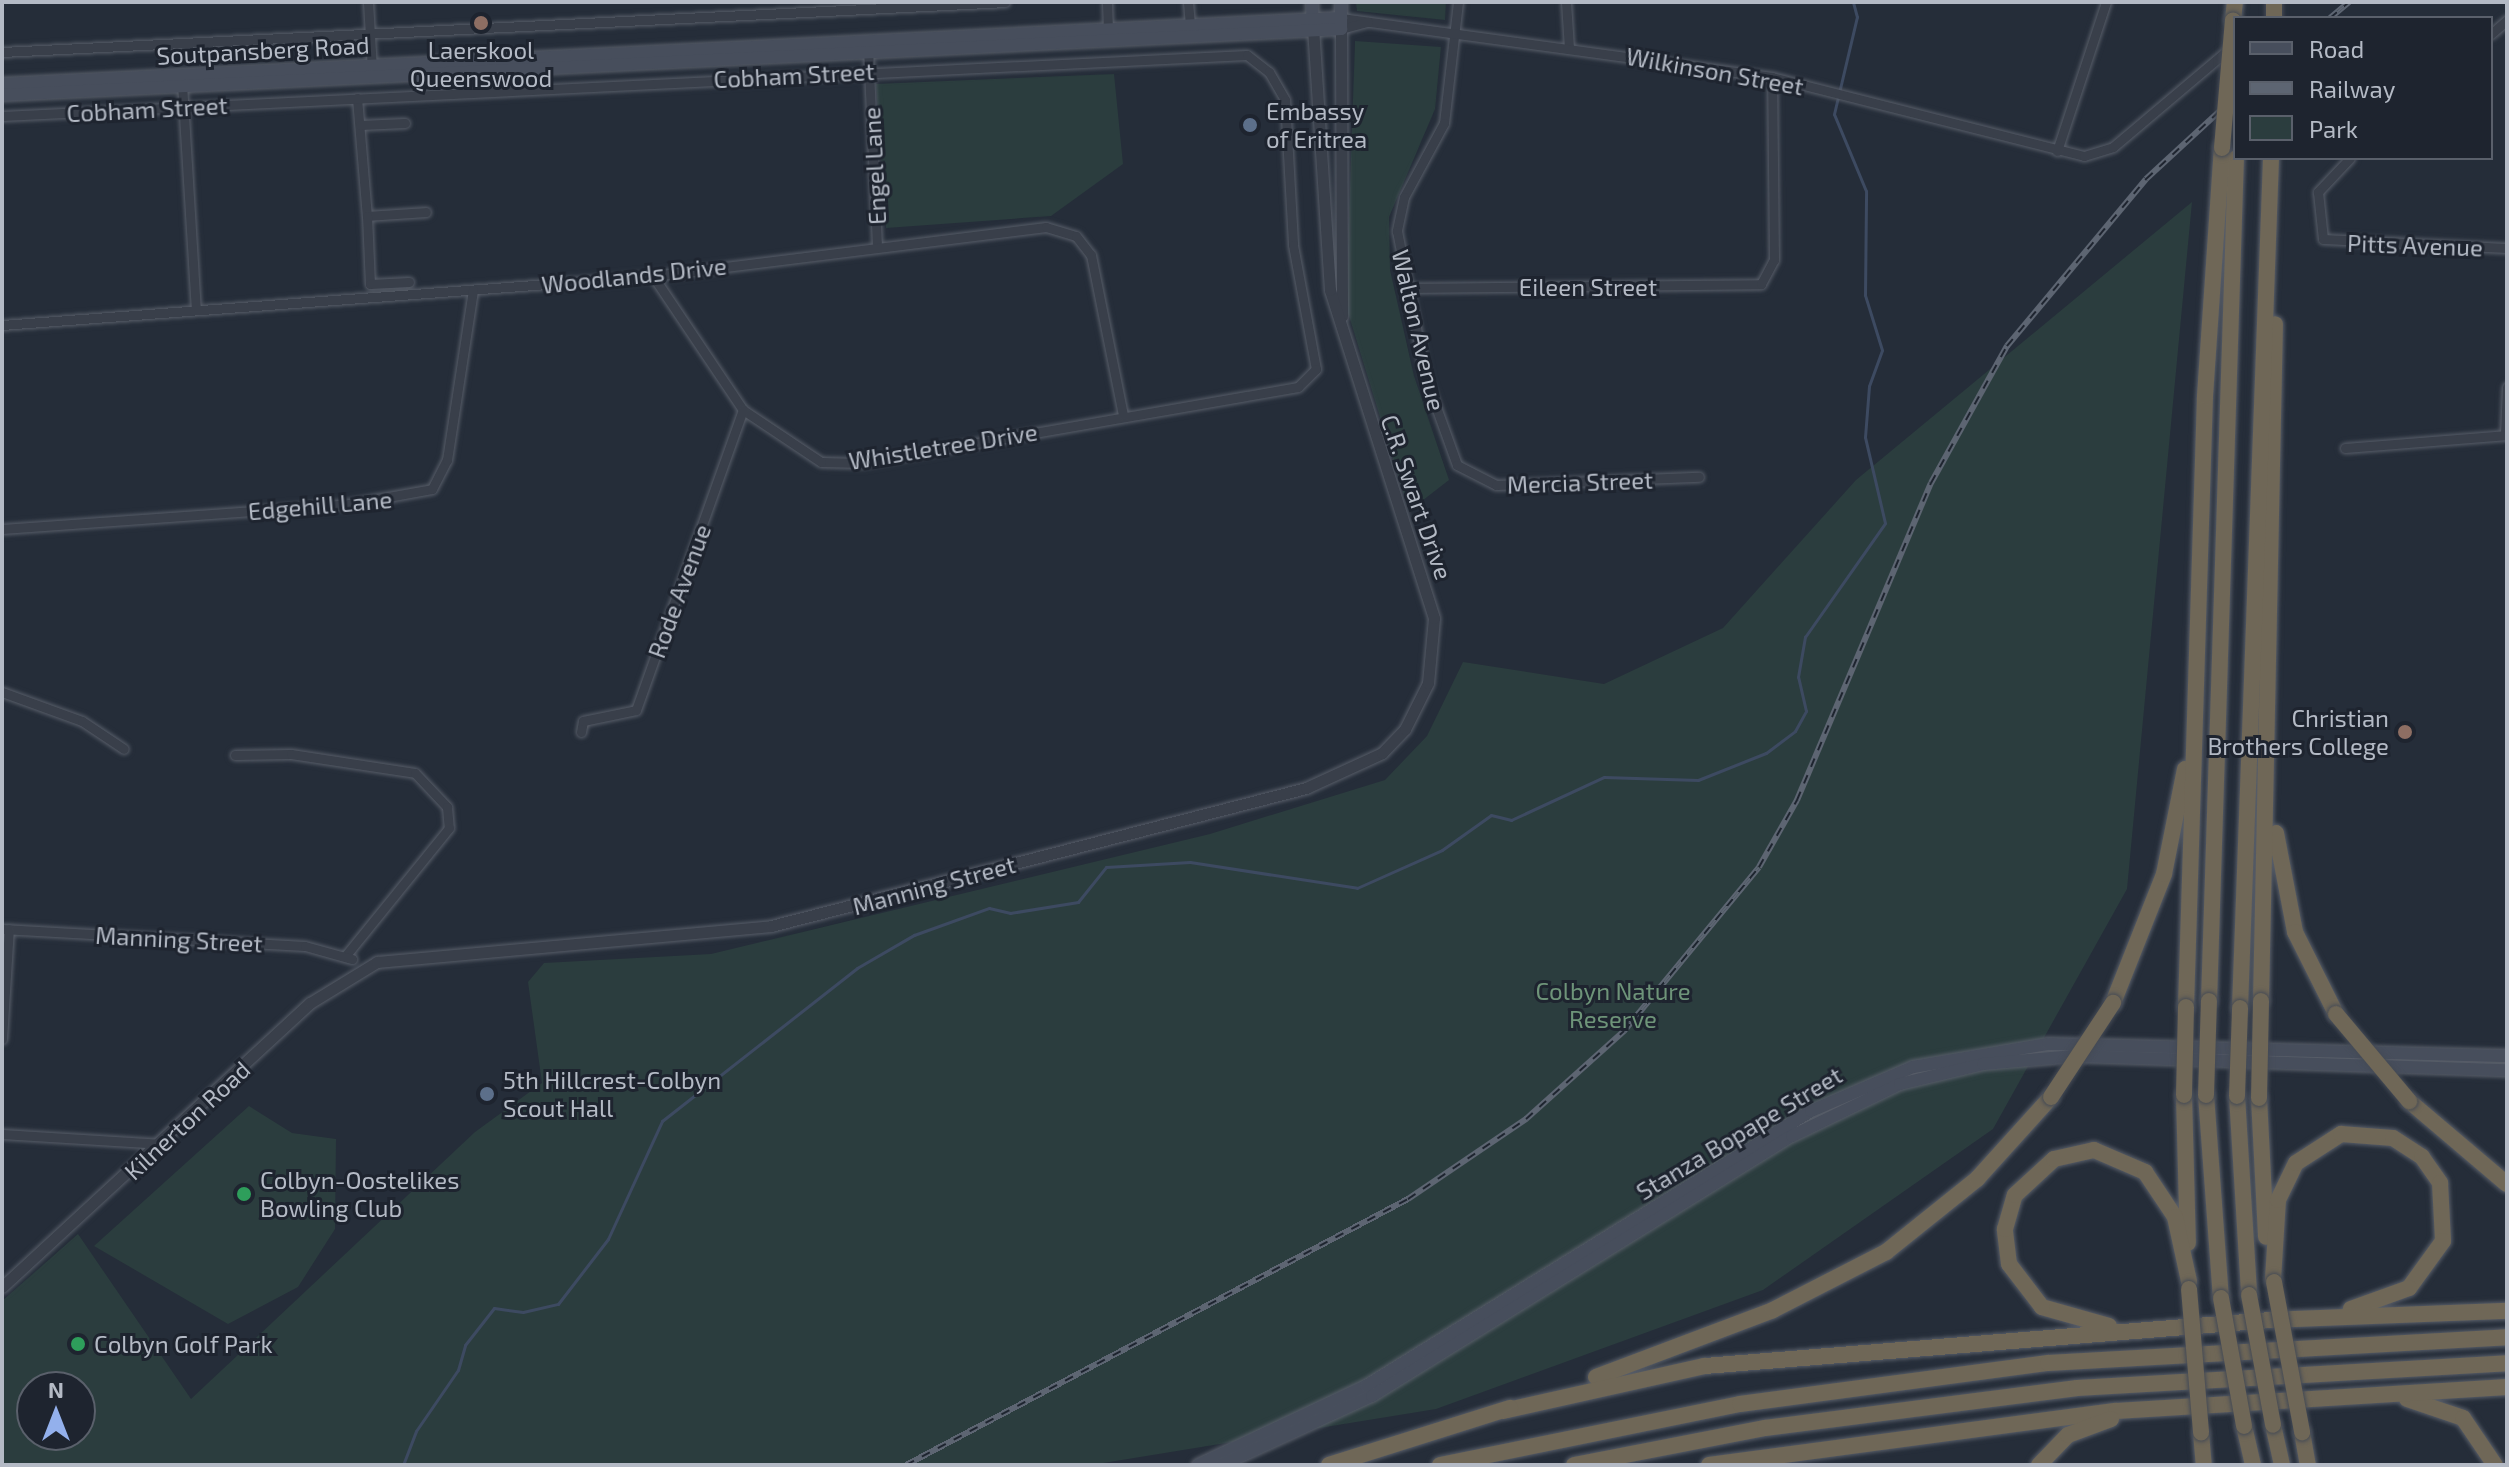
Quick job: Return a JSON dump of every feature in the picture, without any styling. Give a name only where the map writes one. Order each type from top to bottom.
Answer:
[{"type":"highway","points":[[1329,1465],[1503,1411],[1773,1310],[1859,1268],[1969,1187],[2051,1097],[2113,1003],[2154,903],[2179,806],[2199,578],[2233,90]]},
{"type":"highway","points":[[2229,153],[2206,1095],[2221,1298],[2253,1465]]},
{"type":"highway","points":[[2272,160],[2272,676],[2259,1098],[2273,1280],[2310,1465]]},
{"type":"highway","points":[[2272,160],[2237,1096],[2249,1295],[2282,1465]]},
{"type":"highway","points":[[2199,578],[2184,1095],[2189,1285],[2203,1465]]},
{"type":"highway","points":[[2272,676],[2282,883],[2305,960],[2336,1014],[2409,1101],[2507,1184]]},
{"type":"highway","points":[[2270,1320],[2368,1306],[2417,1281],[2446,1230],[2435,1174],[2412,1149],[2382,1134],[2341,1134],[2309,1150],[2278,1200],[2273,1280]]},
{"type":"highway","points":[[2189,1285],[2170,1204],[2123,1158],[2094,1150],[2066,1154],[2031,1173],[2015,1195],[2005,1229],[2009,1264],[2042,1307],[2085,1324],[2191,1325]]},
{"type":"highway","points":[[1503,1411],[1705,1366],[2191,1325],[2507,1311]]},
{"type":"highway","points":[[1440,1465],[1740,1404],[2048,1363],[2507,1337]]},
{"type":"highway","points":[[1574,1465],[1793,1423],[2062,1389],[2507,1363]]},
{"type":"highway","points":[[1709,1465],[1951,1429],[2211,1404],[2507,1387]]},
{"type":"highway","points":[[2292,1399],[2431,1402],[2470,1424],[2495,1465]]},
{"type":"highway","points":[[2039,1465],[2059,1442],[2094,1423],[2211,1404]]},
{"type":"main road","name":"C.R. Swart Drive","points":[[1312,2],[1313,24]]},
{"type":"main road","name":"C.R. Swart Drive","points":[[1341,2],[1341,24]]},
{"type":"main road","name":"Soutpansberg Road","points":[[1108,34],[1190,24],[1341,24]]},
{"type":"main road","name":"Soutpansberg Road","points":[[2,95],[182,81],[1313,24]]},
{"type":"main road","name":"Soutpansberg Road","points":[[2,84],[182,81]]},
{"type":"main road","name":"Stanza Bopape Street","points":[[1198,1465],[1355,1392],[1811,1111],[1913,1067],[2048,1044],[2506,1056]]},
{"type":"main road","name":"Stanza Bopape Street","points":[[1221,1465],[1372,1396],[1792,1136],[1900,1084],[1983,1064],[2075,1056],[2507,1070]]},
{"type":"street","points":[[368,2],[372,72]]},
{"type":"street","points":[[2,52],[1005,2]]},
{"type":"street","points":[[1107,2],[1108,34]]},
{"type":"street","points":[[1188,2],[1190,24]]},
{"type":"street","name":"Walton Avenue","points":[[1458,2],[1442,130],[1400,212],[1406,288],[1426,379],[1463,472]]},
{"type":"street","points":[[1566,2],[1569,48]]},
{"type":"street","points":[[2057,151],[2106,2]]},
{"type":"street","points":[[2268,16],[2286,2]]},
{"type":"street","name":"Wilkinson Street","points":[[1341,24],[1368,22],[1772,77],[2084,156],[2113,147],[2233,46]]},
{"type":"street","name":"C.R. Swart Drive","points":[[1313,24],[1330,290],[1428,593],[1436,640],[1431,674]]},
{"type":"street","name":"C.R. Swart Drive","points":[[1341,24],[1343,337]]},
{"type":"street","name":"Engel Lane","points":[[868,46],[877,243]]},
{"type":"street","name":"Cobham Street","points":[[2,116],[1204,54],[1254,58],[1285,100],[1293,245],[1314,376]]},
{"type":"street","name":"Eileen Street","points":[[1406,288],[1756,285],[1767,277],[1774,260],[1772,77]]},
{"type":"street","points":[[182,81],[196,309]]},
{"type":"street","points":[[357,98],[370,284],[409,282]]},
{"type":"street","points":[[360,125],[405,123]]},
{"type":"street","name":"Pitts Avenue","points":[[2348,160],[2318,192],[2323,239],[2507,248]]},
{"type":"street","points":[[367,216],[426,212]]},
{"type":"street","name":"Woodlands Drive","points":[[2,325],[653,276],[877,243],[1046,227],[1076,236],[1095,265],[1123,415]]},
{"type":"street","name":"Whistletree Drive","points":[[653,276],[743,410],[806,456],[840,463],[1298,387],[1314,376]]},
{"type":"street","name":"Edgehill Lane","points":[[2,529],[349,504],[432,489],[447,460],[473,290]]},
{"type":"street","points":[[2345,448],[2506,435],[2507,387]]},
{"type":"street","name":"Rode Avenue","points":[[581,732],[589,719],[636,710],[743,410]]},
{"type":"street","name":"Mercia Street","points":[[1463,472],[1496,485],[1699,477]]},
{"type":"street","name":"Manning Street","points":[[377,962],[743,931],[1306,788],[1382,753],[1416,712],[1431,674]]},
{"type":"street","points":[[2,692],[82,721],[124,749]]},
{"type":"street","name":"Manning Street","points":[[5,929],[350,956],[449,828],[447,807],[415,773],[291,754],[235,755]]},
{"type":"street","points":[[2,1039],[5,929]]},
{"type":"street","name":"Kilnerton Road","points":[[2,1287],[163,1144],[310,1003],[377,962]]},
{"type":"street","points":[[2,1134],[163,1144]]},
{"type":"green space","points":[[1356,2],[1446,2],[1445,20],[1357,11]]},
{"type":"green space","points":[[1355,41],[1441,47],[1435,109],[1389,217],[1390,270],[1414,376],[1449,480],[1409,511],[1346,306]]},
{"type":"green space","points":[[1114,74],[1123,164],[1051,216],[886,228],[876,84]]},
{"type":"green space","name":"Colbyn Nature Reserve","points":[[2192,202],[2127,889],[1993,1129],[1763,1290],[1436,1409],[1091,1465],[2,1465],[2,1301],[78,1234],[191,1399],[475,1132],[542,1083],[528,982],[544,963],[711,954],[1210,834],[1385,780],[1427,736],[1463,662],[1604,684],[1723,628],[1856,480]]},
{"type":"green space","name":"Colbyn-Oostelikes Bowling Club","points":[[249,1106],[292,1133],[336,1139],[335,1229],[298,1287],[228,1324],[94,1246]]},
{"type":"waterway","points":[[403,1465],[416,1431],[458,1370],[465,1345],[494,1308],[523,1312],[558,1304],[608,1239],[662,1121],[857,968],[914,935],[989,908],[1010,913],[1078,902],[1106,867],[1190,862],[1357,888],[1442,850],[1491,815],[1511,820],[1604,777],[1698,780],[1766,753],[1795,731],[1806,711],[1798,677],[1805,637],[1885,523],[1865,437],[1869,386],[1882,350],[1865,295],[1866,191],[1834,114],[1857,17],[1853,2]]},
{"type":"railway","points":[[2332,16],[2349,2]]},
{"type":"railway","points":[[906,1465],[1408,1199],[1526,1119],[1624,1031],[1759,867],[1797,800],[1931,483],[2007,346],[2146,179],[2233,99]]},
{"type":"place","name":"Laerskool Queenswood","points":[[481,23]]},
{"type":"place","name":"Embassy of Eritrea","points":[[1250,125]]},
{"type":"place","name":"Christian Brothers College","points":[[2405,732]]},
{"type":"place","name":"5th Hillcrest-Colbyn Scout Hall","points":[[487,1094]]},
{"type":"place","name":"Colbyn-Oostelikes Bowling Club","points":[[244,1194]]},
{"type":"place","name":"Colbyn Golf Park","points":[[78,1344]]}]
